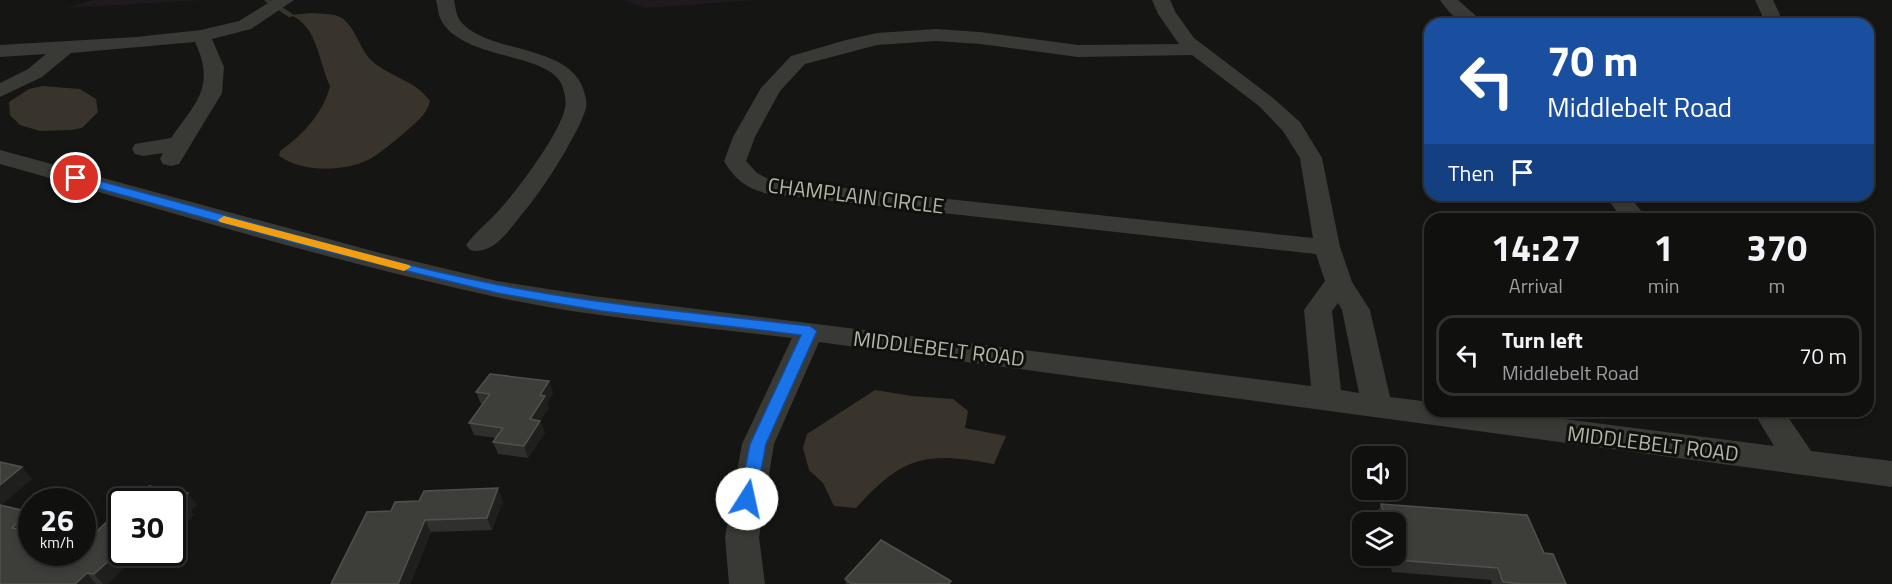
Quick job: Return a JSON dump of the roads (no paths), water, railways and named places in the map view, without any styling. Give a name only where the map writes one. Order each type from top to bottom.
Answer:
[{"type":"street","points":[[0,51],[65,48],[201,36],[226,31],[251,22],[285,0]]},
{"type":"street","points":[[445,0],[449,19],[469,36],[544,62],[558,70],[569,80],[576,107],[550,159],[535,183],[505,220],[478,245]]},
{"type":"street","points":[[1161,0],[1167,14],[1187,42],[1266,102],[1292,128],[1311,158],[1327,247],[1339,282],[1356,310],[1377,407]]},
{"type":"street","points":[[1449,0],[1468,18]]},
{"type":"street","points":[[1764,0],[1771,15],[1770,18]]},
{"type":"street","name":"CHAMPLAIN CIRCLE","points":[[1196,49],[1078,51],[980,38],[936,35],[878,39],[853,44],[798,60],[771,88],[744,137],[735,161],[742,173],[769,188],[1327,247]]},
{"type":"street","points":[[143,149],[174,151],[203,111],[213,92],[214,66],[201,36]]},
{"type":"street","points":[[0,91],[35,73],[65,48]]},
{"type":"street","points":[[0,75],[34,49]]},
{"type":"street","name":"MIDDLEBELT ROAD","points":[[0,157],[274,234],[485,286],[601,307],[810,331],[1424,413]]},
{"type":"street","points":[[1327,400],[1318,310],[1339,282]]},
{"type":"street","points":[[747,584],[742,537],[758,444],[810,331]]},
{"type":"street","name":"MIDDLEBELT ROAD","points":[[1454,417],[1892,474]]},
{"type":"street","points":[[1772,417],[1801,462]]},
{"type":"waterway","points":[[267,0],[290,15]]}]
